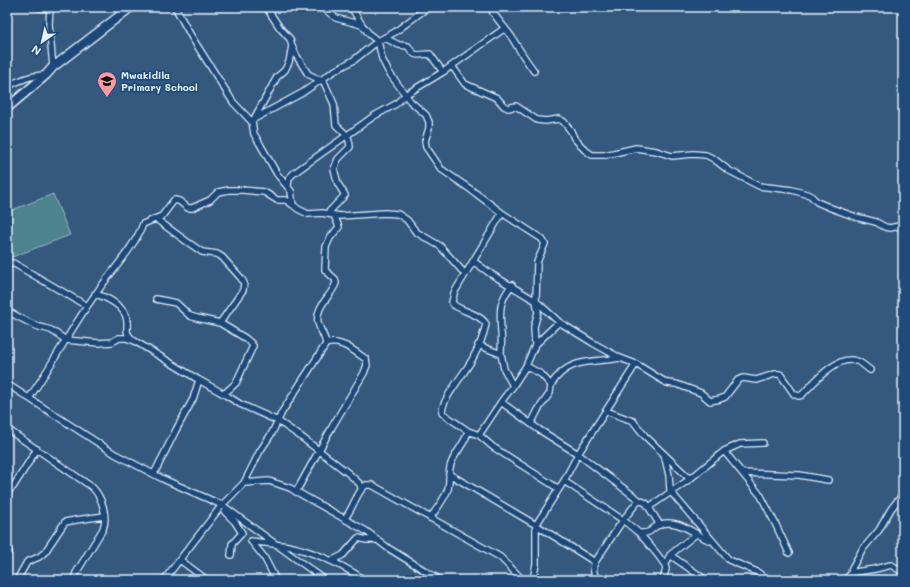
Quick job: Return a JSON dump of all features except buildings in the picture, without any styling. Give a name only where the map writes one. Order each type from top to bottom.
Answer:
[{"type":"main road","points":[[7,108],[46,76],[53,67],[131,7]]},
{"type":"street","points":[[38,7],[50,7],[49,24],[53,67]]},
{"type":"street","points":[[175,7],[191,36],[233,102],[253,120]]},
{"type":"street","points":[[266,7],[290,39],[296,55],[308,74],[324,82],[334,104],[336,125],[347,134],[350,148],[338,159],[334,169],[338,184],[345,195],[331,214]]},
{"type":"street","points":[[320,7],[336,18],[362,26]]},
{"type":"street","points":[[351,7],[362,26],[378,41],[382,59],[388,71],[405,95],[426,115],[429,122],[429,128],[425,141],[426,147],[441,169],[502,213],[537,235],[545,244],[537,262],[536,301],[538,312],[534,327],[535,345]]},
{"type":"street","points":[[253,120],[302,93],[354,60],[378,41],[395,32],[428,7]]},
{"type":"street","points":[[490,7],[534,71]]},
{"type":"street","points":[[288,186],[289,178],[347,134],[374,116],[396,104],[405,95],[452,66],[505,28]]},
{"type":"street","points":[[386,38],[408,46],[416,55],[419,56],[423,54],[430,54],[443,72]]},
{"type":"street","points":[[292,46],[289,62],[285,70],[277,77],[253,120],[254,134],[277,174],[291,191],[293,205]]},
{"type":"street","points":[[452,66],[464,84],[497,98],[504,106],[508,108],[516,106],[537,120],[545,121],[560,119],[571,130],[574,138],[592,155],[605,155],[636,148],[656,150],[672,156],[693,154],[706,155],[714,159],[728,170],[759,186],[792,190],[810,195],[824,205],[856,217],[876,222],[885,227],[890,228],[903,225]]},
{"type":"street","points":[[7,87],[12,83],[37,75],[46,76]]},
{"type":"street","points":[[29,398],[45,375],[87,306],[136,238],[143,224],[149,220],[162,216],[174,200],[179,201],[188,208],[192,208],[210,200],[218,192],[230,190],[264,192],[277,200],[286,200],[308,214],[331,214],[340,216],[385,213],[398,214],[407,220],[416,232],[427,237],[440,246],[465,274]]},
{"type":"street","points":[[502,213],[454,293],[452,302],[454,306],[474,313],[484,320],[486,324],[474,356],[442,409],[442,413],[468,431],[479,435],[492,447],[559,489]]},
{"type":"street","points":[[326,344],[325,337],[318,324],[318,316],[319,309],[332,292],[336,283],[335,279],[325,270],[326,247],[330,238],[339,227],[331,214]]},
{"type":"street","points":[[156,219],[202,252],[216,254],[222,257],[241,278],[244,283],[243,290],[220,323]]},
{"type":"street","points":[[474,261],[491,274],[512,285],[536,301],[559,322],[620,358],[636,364],[667,383],[676,384],[701,392],[710,401],[725,397],[738,380],[743,378],[756,380],[775,374],[780,374],[794,394],[798,396],[802,395],[822,373],[844,362],[854,360],[870,370]]},
{"type":"street","points":[[7,265],[13,263],[87,306]]},
{"type":"street","points":[[512,285],[505,293],[501,302],[499,318],[501,354],[504,369],[513,386]]},
{"type":"street","points":[[95,294],[105,296],[121,309],[128,322],[126,328],[128,335],[133,340],[240,404],[278,421],[348,473],[360,484],[361,488]]},
{"type":"street","points":[[156,299],[176,303],[190,316],[220,323],[246,338],[251,343],[252,346],[236,383],[224,394]]},
{"type":"street","points":[[7,311],[36,326],[51,330],[66,340],[99,343],[112,342],[119,338],[133,340]]},
{"type":"street","points":[[479,435],[526,366],[535,345],[559,322]]},
{"type":"street","points":[[164,580],[244,483],[282,412],[326,344],[333,341],[343,345],[366,359],[367,365],[364,374],[296,492]]},
{"type":"street","points":[[478,345],[501,354]]},
{"type":"street","points":[[531,424],[538,410],[550,393],[551,385],[557,375],[565,369],[575,364],[585,362],[620,358]]},
{"type":"street","points":[[533,580],[535,569],[536,525],[564,481],[578,454],[636,364]]},
{"type":"street","points":[[526,366],[542,374],[551,385]]},
{"type":"street","points":[[154,474],[193,399],[199,380]]},
{"type":"street","points":[[7,384],[115,454],[224,507],[324,580]]},
{"type":"street","points":[[501,402],[531,424],[578,454],[639,500],[646,503],[660,525]]},
{"type":"street","points":[[606,411],[633,421],[645,436],[690,479]]},
{"type":"street","points":[[7,429],[92,487],[100,498],[106,523],[76,573],[74,580]]},
{"type":"street","points":[[430,518],[443,500],[448,488],[449,474],[455,456],[468,431]]},
{"type":"street","points":[[649,507],[690,479],[724,451],[740,444],[763,443]]},
{"type":"street","points":[[7,500],[8,490],[13,488],[37,449]]},
{"type":"street","points":[[724,451],[761,496],[776,523],[789,552]]},
{"type":"street","points":[[664,454],[672,492],[729,560],[757,572],[764,580]]},
{"type":"street","points":[[743,473],[799,475],[828,480]]},
{"type":"street","points":[[449,474],[536,525],[595,562]]},
{"type":"street","points":[[244,483],[269,481],[290,488],[366,531],[388,548],[440,580]]},
{"type":"street","points":[[564,481],[623,520],[639,533],[665,565],[666,569],[663,580]]},
{"type":"street","points":[[344,519],[350,514],[361,488],[366,485],[372,485],[500,557],[522,580]]},
{"type":"street","points":[[851,574],[852,568],[862,550],[903,494]]},
{"type":"street","points":[[597,580],[594,574],[593,566],[595,562],[623,520],[639,500]]},
{"type":"street","points":[[224,507],[225,512],[235,522],[242,533],[232,544],[231,555]]},
{"type":"street","points":[[17,580],[26,562],[40,557],[45,552],[66,522],[104,516]]},
{"type":"street","points":[[639,533],[648,533],[660,525],[675,523],[687,527],[702,538],[713,542]]},
{"type":"street","points":[[665,565],[670,555],[696,534]]},
{"type":"street","points":[[331,561],[343,555],[358,538],[377,540]]},
{"type":"street","points":[[276,580],[264,557],[251,541],[288,546],[345,567],[365,580]]},
{"type":"street","points":[[670,555],[706,580]]},
{"type":"street","points":[[180,560],[207,580]]},
{"type":"street","points":[[844,580],[855,572],[891,565],[903,572]]},
{"type":"green space","points":[[53,194],[70,235],[7,259],[7,212]]},
{"type":"place","name":"Mwakidila Primary School","points":[[107,98]]}]
